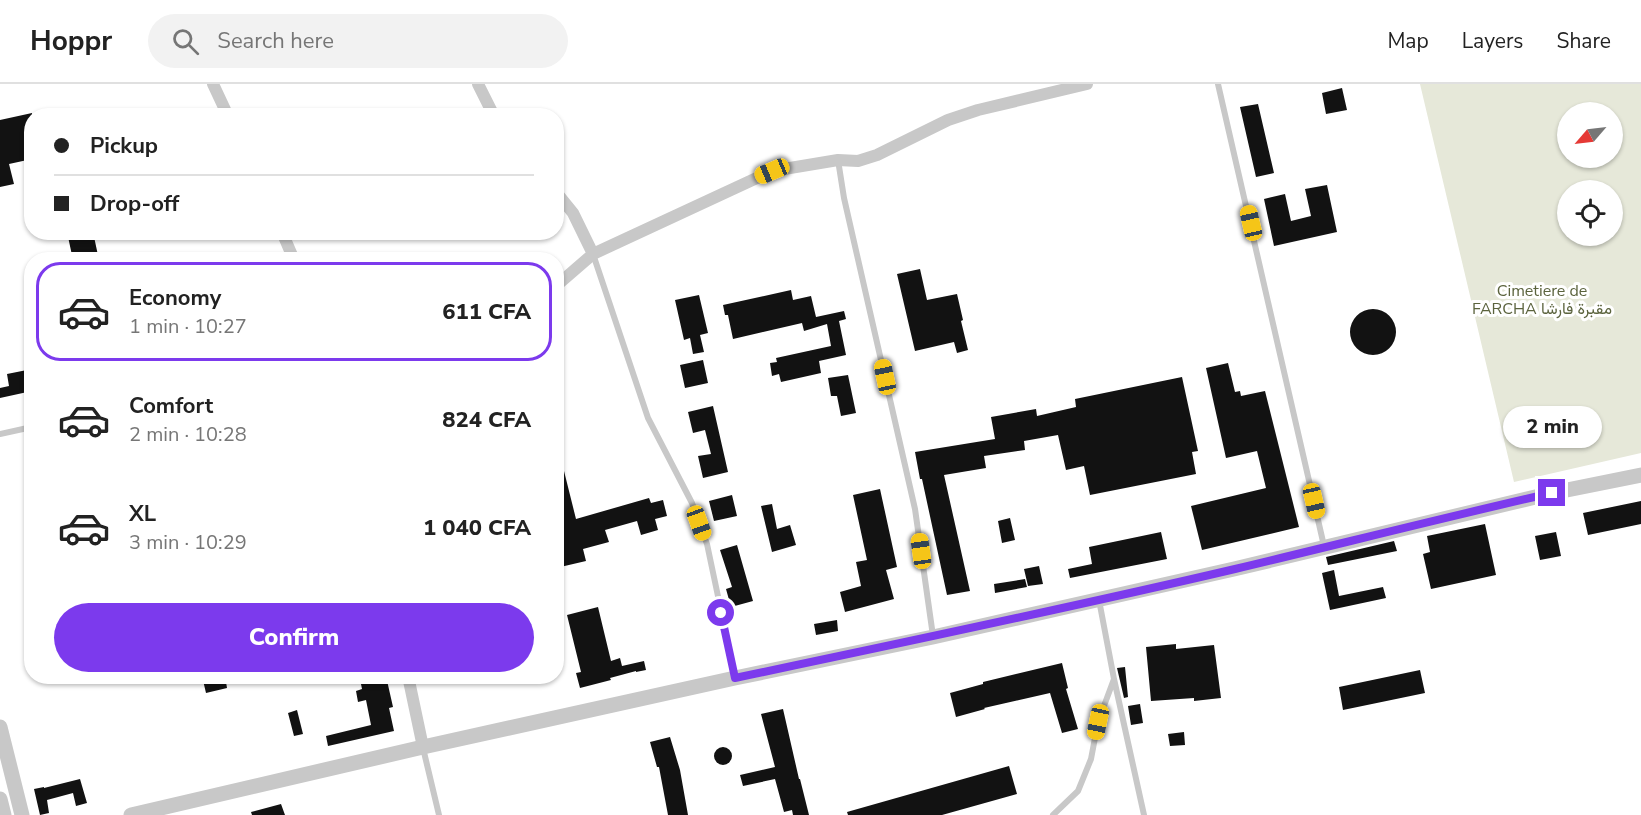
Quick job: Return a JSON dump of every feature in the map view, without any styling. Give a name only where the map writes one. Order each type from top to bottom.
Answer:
[{"type":"street","points":[[213,84],[224,108]]},
{"type":"street","points":[[478,84],[490,108]]},
{"type":"street","points":[[564,279],[593,254],[772,171],[838,160],[858,161],[877,155],[948,120],[978,110],[1087,84]]},
{"type":"street","points":[[564,202],[584,232],[593,254]]},
{"type":"street","points":[[130,815],[423,747],[933,637],[1234,569],[1540,496],[1641,475]]},
{"type":"street","points":[[410,684],[423,747]]},
{"type":"street","points":[[0,727],[22,815]]},
{"type":"street","points":[[0,799],[4,815]]},
{"type":"lane","points":[[1218,84],[1324,547]]},
{"type":"lane","points":[[838,160],[844,198],[915,509],[933,637]]},
{"type":"lane","points":[[593,254],[648,418],[692,503],[707,544],[735,678]]},
{"type":"lane","points":[[0,434],[24,429]]},
{"type":"lane","points":[[1099,599],[1144,815]]},
{"type":"lane","points":[[1053,815],[1078,791],[1091,759],[1098,722],[1114,679]]},
{"type":"lane","points":[[423,747],[439,815]]},
{"type":"green space","name":"Cimetiere de FARCHA مقبرة فارشا","points":[[1420,84],[1641,84],[1641,453],[1514,482]]},
{"type":"building","points":[[1342,88],[1347,110],[1326,114],[1322,93]]},
{"type":"building","points":[[1258,104],[1274,173],[1256,177],[1240,107]]},
{"type":"building","points":[[24,115],[24,161],[9,164],[14,184],[0,187],[0,120]]},
{"type":"building","points":[[1327,185],[1337,232],[1274,246],[1264,199],[1285,194],[1291,221],[1311,216],[1305,189]]},
{"type":"building","points":[[69,240],[95,240],[97,252],[71,252]]},
{"type":"building","points":[[920,269],[927,300],[957,294],[968,350],[957,353],[954,342],[915,351],[897,274]]},
{"type":"building","points":[[791,290],[793,300],[811,296],[816,317],[844,311],[846,319],[839,321],[846,355],[819,361],[821,373],[781,382],[779,374],[772,376],[770,363],[777,362],[776,358],[831,346],[827,324],[804,331],[802,323],[733,339],[728,315],[725,315],[723,305]]},
{"type":"building","points":[[699,295],[708,333],[700,335],[704,352],[693,354],[690,338],[684,340],[675,300]]},
{"type":"building","points":[[1373,309],[1389,316],[1396,332],[1389,348],[1373,355],[1357,348],[1350,332],[1357,316]]},
{"type":"building","points":[[703,360],[708,383],[685,388],[680,365]]},
{"type":"building","points":[[1228,363],[1235,392],[1240,391],[1241,396],[1265,391],[1299,527],[1202,550],[1191,506],[1266,488],[1257,451],[1226,458],[1206,368]]},
{"type":"building","points":[[24,371],[24,393],[0,398],[0,388],[9,386],[7,374]]},
{"type":"building","points":[[848,375],[856,413],[841,416],[837,396],[831,396],[828,378]]},
{"type":"building","points":[[1182,377],[1198,451],[1192,452],[1196,474],[1090,495],[1084,466],[1066,470],[1058,435],[1024,441],[1025,450],[984,456],[986,468],[944,475],[970,591],[947,595],[915,452],[995,439],[991,417],[1036,409],[1037,416],[1076,407],[1075,399]]},
{"type":"building","points":[[713,406],[728,472],[703,478],[698,456],[711,454],[705,430],[693,433],[688,412]]},
{"type":"building","points":[[564,471],[576,519],[649,498],[651,503],[663,500],[667,516],[655,519],[658,530],[641,535],[637,521],[605,530],[609,542],[583,549],[586,561],[564,566]]},
{"type":"building","points":[[880,489],[897,567],[886,570],[894,599],[845,612],[840,592],[861,586],[856,562],[867,560],[853,495]]},
{"type":"building","points":[[732,495],[737,516],[714,521],[709,501]]},
{"type":"building","points":[[1641,501],[1641,524],[1588,535],[1583,513]]},
{"type":"building","points":[[772,504],[777,529],[790,525],[796,545],[772,552],[761,506]]},
{"type":"building","points":[[1010,518],[1015,540],[1002,543],[998,521]]},
{"type":"building","points":[[1485,524],[1496,575],[1431,589],[1423,554],[1430,552],[1427,536]]},
{"type":"building","points":[[1161,532],[1167,559],[1070,578],[1068,569],[1092,564],[1089,547]]},
{"type":"building","points":[[1556,532],[1561,556],[1540,560],[1535,536]]},
{"type":"building","points":[[1394,541],[1397,551],[1328,565],[1326,557]]},
{"type":"building","points":[[737,545],[753,601],[731,607],[726,589],[732,587],[720,550]]},
{"type":"building","points":[[1039,566],[1043,584],[1028,586],[1024,569]]},
{"type":"building","points":[[1334,570],[1339,596],[1383,587],[1386,598],[1330,610],[1322,573]]},
{"type":"building","points":[[1025,579],[1027,587],[995,593],[994,584]]},
{"type":"building","points":[[598,607],[611,661],[620,658],[622,666],[644,661],[646,670],[580,688],[576,673],[581,672],[567,615]]},
{"type":"building","points":[[837,620],[838,631],[816,635],[814,624]]},
{"type":"building","points":[[1176,644],[1176,649],[1214,645],[1221,698],[1194,701],[1194,698],[1151,701],[1146,647]]},
{"type":"building","points":[[1062,663],[1068,688],[1066,689],[1078,729],[1062,733],[1050,693],[956,717],[950,693],[983,684],[983,682]]},
{"type":"building","points":[[1125,667],[1128,697],[1124,698],[1117,668]]},
{"type":"building","points":[[1420,670],[1425,693],[1343,710],[1339,687]]},
{"type":"building","points":[[204,684],[226,684],[227,688],[206,693]]},
{"type":"building","points":[[361,684],[388,684],[393,707],[389,708],[394,731],[328,746],[326,736],[371,725],[366,700],[358,702],[356,691],[362,689]]},
{"type":"building","points":[[1140,704],[1143,723],[1131,725],[1128,706]]},
{"type":"building","points":[[783,709],[809,815],[793,815],[792,810],[784,812],[775,779],[743,786],[740,775],[775,767],[761,714]]},
{"type":"building","points":[[297,710],[303,734],[294,736],[288,713]]},
{"type":"building","points":[[1184,732],[1185,745],[1170,746],[1168,734]]},
{"type":"building","points":[[670,737],[680,770],[688,815],[668,815],[659,767],[657,767],[650,742]]},
{"type":"building","points":[[719,747],[727,747],[732,752],[730,763],[719,765],[714,760],[714,752]]},
{"type":"building","points":[[1009,766],[1017,794],[942,815],[848,815],[847,812]]},
{"type":"building","points":[[80,779],[87,803],[76,806],[73,793],[47,800],[49,813],[40,815],[34,789]]},
{"type":"building","points":[[281,804],[285,815],[252,815],[251,812]]},
{"type":"route","points":[[721,613],[735,678],[933,637],[1234,569],[1552,493]]}]
